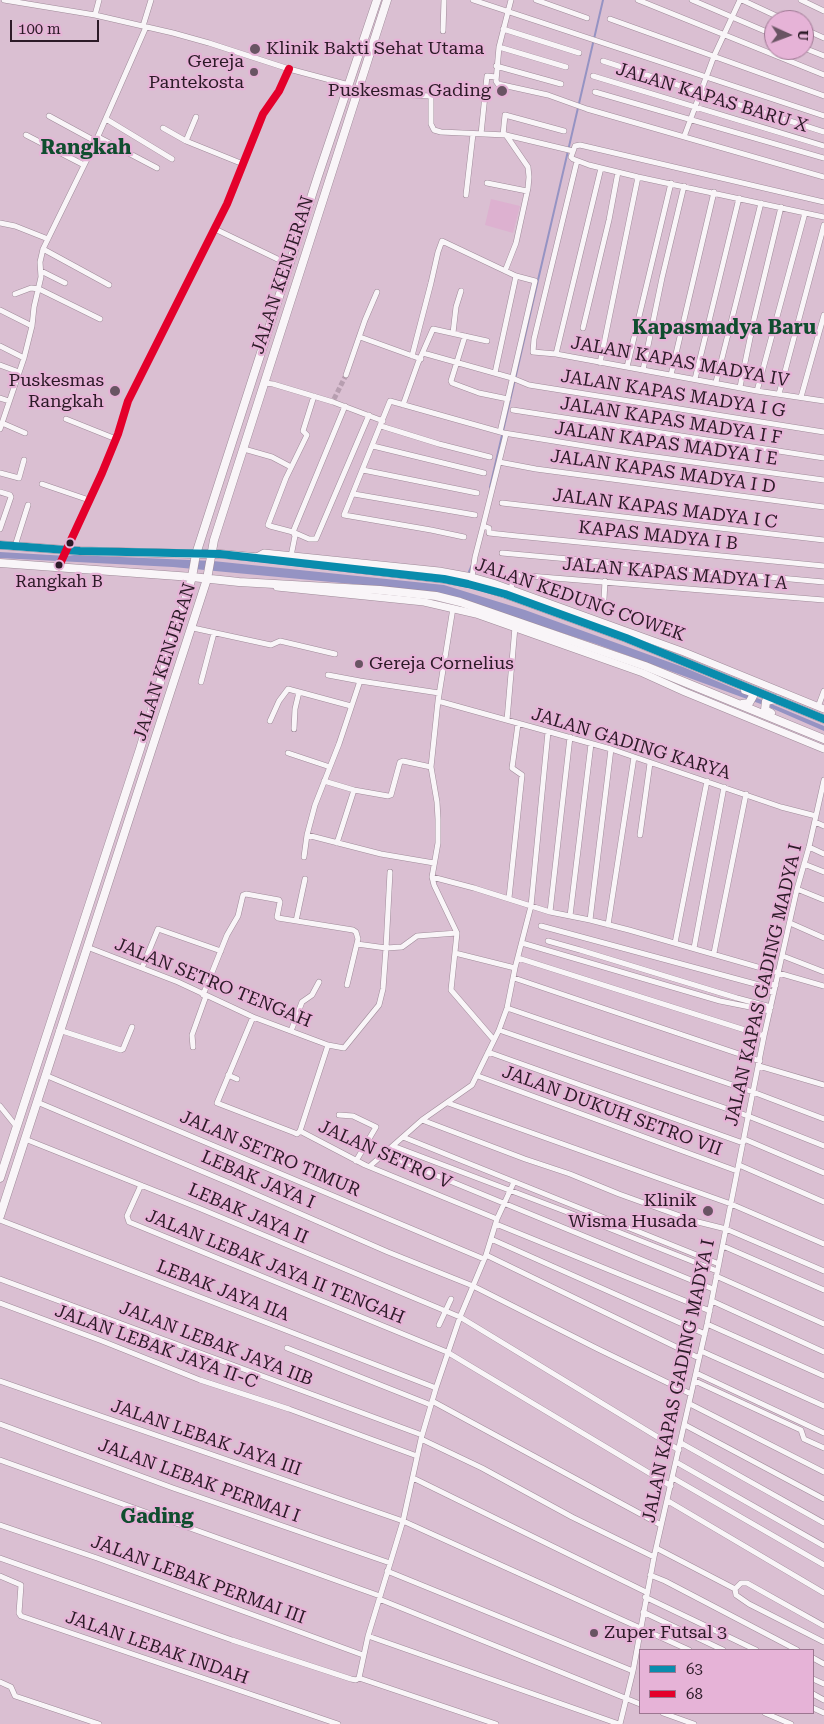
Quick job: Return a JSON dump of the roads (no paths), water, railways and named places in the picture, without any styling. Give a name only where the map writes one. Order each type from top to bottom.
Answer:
[{"type":"main road","name":"JALAN KENJERAN","points":[[0,1178],[142,742],[196,556],[377,0]]},
{"type":"main road","name":"JALAN KENJERAN","points":[[0,1216],[192,628],[208,577],[211,556],[244,449],[387,0]]},
{"type":"main road","points":[[0,545],[65,552],[255,558]]},
{"type":"main road","name":"JALAN KEDUNG COWEK","points":[[255,558],[264,553],[439,570],[684,652],[821,708]]},
{"type":"main road","name":"JALAN KEDUNG COWEK","points":[[255,558],[444,579],[469,579]]},
{"type":"main road","points":[[0,563],[60,564],[436,596],[460,602],[501,619],[645,666],[823,738]]},
{"type":"main road","points":[[270,583],[280,588],[424,602],[501,619],[515,627],[644,673],[685,692],[824,748]]},
{"type":"main road","name":"JALAN KEDUNG COWEK","points":[[511,593],[824,719]]},
{"type":"main road","points":[[689,664],[698,670],[751,692],[752,698],[746,704],[741,704]]},
{"type":"main road","points":[[777,699],[766,703],[766,711],[816,733],[823,738]]},
{"type":"main road","points":[[96,882],[102,886],[107,885]]},
{"type":"main road","points":[[90,901],[95,900],[101,904]]},
{"type":"street","points":[[4,0],[95,15],[209,43],[289,69],[349,85]]},
{"type":"street","points":[[95,15],[99,0]]},
{"type":"street","points":[[25,433],[1,426],[24,358],[32,326],[41,277],[40,262],[43,249],[106,119],[144,27],[151,0]]},
{"type":"street","points":[[443,31],[444,0]]},
{"type":"street","points":[[473,0],[824,116]]},
{"type":"street","points":[[511,0],[507,10],[496,66],[496,82],[498,84],[548,95],[587,109],[824,177]]},
{"type":"street","points":[[536,0],[587,18]]},
{"type":"street","points":[[638,0],[824,75]]},
{"type":"street","points":[[692,0],[764,31]]},
{"type":"street","points":[[684,137],[714,56],[741,0],[764,10]]},
{"type":"street","points":[[801,0],[824,11]]},
{"type":"street","points":[[610,19],[824,96]]},
{"type":"street","points":[[503,29],[579,53]]},
{"type":"street","points":[[499,47],[566,67]]},
{"type":"street","points":[[603,61],[824,132]]},
{"type":"street","points":[[496,66],[561,84]]},
{"type":"street","points":[[60,564],[116,440],[128,401],[215,229],[263,114],[279,92],[289,69]]},
{"type":"street","points":[[481,134],[487,76],[496,77]]},
{"type":"street","name":"JALAN KAPAS BARU X","points":[[593,76],[824,146]]},
{"type":"street","points":[[359,89],[390,94],[431,96],[431,124],[437,131],[505,135],[571,151]]},
{"type":"street","points":[[596,92],[824,158]]},
{"type":"street","points":[[505,272],[516,243],[527,191],[528,167],[505,135],[505,115],[564,131]]},
{"type":"street","points":[[49,116],[157,168]]},
{"type":"street","points":[[186,141],[196,117]]},
{"type":"street","points":[[106,119],[172,159]]},
{"type":"street","points":[[163,128],[186,141],[243,164]]},
{"type":"street","points":[[466,195],[472,134]]},
{"type":"street","points":[[26,135],[84,165]]},
{"type":"street","points":[[824,202],[580,145],[575,146],[571,151],[572,159],[601,168],[824,217]]},
{"type":"street","name":"JALAN KAPAS MADYA IV","points":[[577,161],[534,352],[556,354],[757,391],[823,401]]},
{"type":"street","points":[[556,354],[601,168]]},
{"type":"street","points":[[583,328],[609,220],[618,172]]},
{"type":"street","points":[[600,363],[638,177]]},
{"type":"street","points":[[488,183],[527,191]]},
{"type":"street","points":[[627,367],[671,184]]},
{"type":"street","points":[[643,370],[684,186]]},
{"type":"street","points":[[671,375],[714,192]]},
{"type":"street","points":[[695,379],[739,198]]},
{"type":"street","points":[[716,382],[761,203]]},
{"type":"street","points":[[740,387],[781,207]]},
{"type":"street","points":[[757,391],[806,213]]},
{"type":"street","points":[[0,223],[15,226],[48,239]]},
{"type":"street","points":[[779,394],[824,225]]},
{"type":"street","points":[[215,229],[290,265]]},
{"type":"street","points":[[412,356],[442,241],[505,272],[535,282],[515,379],[508,400],[499,462],[469,579]]},
{"type":"street","points":[[43,249],[109,286]]},
{"type":"street","points":[[41,271],[65,283]]},
{"type":"street","points":[[495,373],[516,276]]},
{"type":"street","points":[[15,294],[31,288],[39,289],[100,319]]},
{"type":"street","points":[[453,333],[460,291]]},
{"type":"street","points":[[346,375],[377,292]]},
{"type":"street","points":[[0,310],[32,326]]},
{"type":"street","points":[[801,397],[824,315]]},
{"type":"street","points":[[464,537],[344,516],[383,424],[390,401],[404,405],[412,378],[433,329],[487,340]]},
{"type":"street","points":[[465,336],[451,381],[452,384],[508,400]]},
{"type":"street","name":"JALAN KAPAS MADYA I G","points":[[360,337],[412,356],[458,362],[515,379],[528,385],[824,432]]},
{"type":"street","points":[[0,346],[24,358]]},
{"type":"street","points":[[0,365],[19,372]]},
{"type":"street","points":[[265,383],[334,400],[369,415],[383,424],[439,444],[490,457]]},
{"type":"street","points":[[823,401],[824,394]]},
{"type":"street","points":[[314,396],[303,431],[307,435],[291,468],[268,525],[309,539],[316,539],[369,415]]},
{"type":"street","points":[[0,398],[9,401]]},
{"type":"street","name":"JALAN KAPAS MADYA I E","points":[[404,405],[503,433],[634,454],[824,480]]},
{"type":"street","points":[[291,556],[295,536],[293,532],[346,406]]},
{"type":"street","name":"JALAN KAPAS MADYA I F","points":[[514,410],[824,458]]},
{"type":"street","points":[[66,419],[116,440]]},
{"type":"street","points":[[373,446],[484,474]]},
{"type":"street","points":[[244,449],[272,457],[291,468]]},
{"type":"street","points":[[0,474],[18,478],[24,460]]},
{"type":"street","name":"JALAN KAPAS MADYA I D","points":[[499,462],[536,469],[824,507]]},
{"type":"street","points":[[364,470],[477,493]]},
{"type":"street","points":[[42,484],[89,500]]},
{"type":"street","points":[[0,492],[11,497],[0,529]]},
{"type":"street","points":[[354,494],[475,515]]},
{"type":"street","name":"JALAN KAPAS MADYA I C","points":[[502,503],[824,540]]},
{"type":"street","points":[[15,546],[28,505]]},
{"type":"street","name":"KAPAS MADYA I B","points":[[483,526],[489,528],[489,533],[824,566]]},
{"type":"street","points":[[502,553],[824,582]]},
{"type":"street","name":"JALAN KAPAS MADYA I A","points":[[511,593],[513,577],[517,575],[824,600]]},
{"type":"street","points":[[604,598],[605,581]]},
{"type":"street","points":[[453,608],[439,693],[431,766],[438,819],[438,843],[432,877],[457,933],[452,992],[494,1040]]},
{"type":"street","points":[[507,720],[515,627]]},
{"type":"street","points":[[192,628],[271,645],[280,641],[335,654]]},
{"type":"street","points":[[201,682],[214,633]]},
{"type":"street","points":[[328,675],[439,693]]},
{"type":"street","points":[[304,857],[307,835],[315,805],[360,681]]},
{"type":"street","points":[[270,721],[278,701],[287,690],[351,706]]},
{"type":"street","points":[[821,708],[824,691]]},
{"type":"street","points":[[294,729],[295,709],[299,692]]},
{"type":"street","name":"JALAN GADING KARYA","points":[[438,701],[611,749],[746,794],[815,819],[824,826]]},
{"type":"street","points":[[509,898],[522,775],[512,768],[518,724]]},
{"type":"street","points":[[370,1166],[422,1120],[471,1087],[499,1030],[507,1008],[531,906],[548,732]]},
{"type":"street","points":[[550,912],[570,738]]},
{"type":"street","points":[[570,916],[591,744]]},
{"type":"street","points":[[590,920],[611,749]]},
{"type":"street","points":[[288,754],[330,767]]},
{"type":"street","points":[[608,924],[634,757]]},
{"type":"street","points":[[324,781],[354,790],[389,796],[391,795],[400,762],[431,766]]},
{"type":"street","points":[[640,835],[650,763]]},
{"type":"street","name":"JALAN KAPAS GADING MADYA I","points":[[620,1724],[633,1671],[638,1661],[640,1627],[650,1575],[710,1311],[764,1036],[824,780]]},
{"type":"street","points":[[675,943],[707,782]]},
{"type":"street","points":[[694,948],[724,787]]},
{"type":"street","points":[[337,843],[354,790]]},
{"type":"street","points":[[714,953],[746,794]]},
{"type":"street","points":[[307,835],[381,854],[434,863]]},
{"type":"street","points":[[809,848],[824,854]]},
{"type":"street","points":[[804,864],[824,872]]},
{"type":"street","points":[[328,1045],[346,1047],[378,1009],[386,948],[390,872]]},
{"type":"street","points":[[432,877],[509,898],[550,912],[608,924],[714,953],[731,960],[824,986]]},
{"type":"street","points":[[296,921],[305,879]]},
{"type":"street","points":[[797,889],[824,900]]},
{"type":"street","points":[[193,1047],[191,1038],[205,995],[245,894],[279,900],[277,918],[356,932],[358,937],[357,944],[347,984]]},
{"type":"street","points":[[790,923],[824,938]]},
{"type":"street","points":[[541,926],[758,985],[776,985]]},
{"type":"street","points":[[142,968],[158,929],[221,951]]},
{"type":"street","points":[[357,944],[386,948],[402,947],[417,936],[457,933]]},
{"type":"street","points":[[548,941],[770,1009]]},
{"type":"street","points":[[522,943],[720,1001],[770,1009]]},
{"type":"street","name":"JALAN SETRO TENGAH","points":[[87,946],[178,982],[253,1017],[328,1045]]},
{"type":"street","points":[[455,953],[515,968]]},
{"type":"street","points":[[783,956],[824,972]]},
{"type":"street","points":[[518,958],[764,1036]]},
{"type":"street","points":[[514,978],[824,1085]]},
{"type":"street","points":[[291,1031],[302,1002],[312,994],[319,982]]},
{"type":"street","points":[[758,985],[766,991],[774,992]]},
{"type":"street","points":[[507,1008],[753,1092],[824,1119]]},
{"type":"street","points":[[253,1017],[216,1102],[296,1134],[300,1131]]},
{"type":"street","points":[[60,1030],[121,1050],[132,1027]]},
{"type":"street","points":[[499,1030],[748,1116],[824,1146]]},
{"type":"street","name":"JALAN SETRO V","points":[[328,1045],[300,1131],[356,1160],[710,1311]]},
{"type":"street","points":[[488,1052],[743,1141],[824,1173]]},
{"type":"street","name":"JALAN SETRO TIMUR","points":[[45,1075],[485,1257],[699,1358]]},
{"type":"street","points":[[228,1075],[237,1079]]},
{"type":"street","name":"JALAN DUKUH SETRO VII","points":[[478,1076],[738,1168],[824,1202]]},
{"type":"street","name":"LEBAK JAYA I","points":[[37,1102],[388,1252],[470,1285],[598,1350],[692,1394]]},
{"type":"street","points":[[448,1103],[731,1204],[824,1244]]},
{"type":"street","points":[[0,1106],[16,1126]]},
{"type":"street","points":[[339,1115],[353,1116],[376,1127],[356,1160]]},
{"type":"street","points":[[422,1120],[570,1174],[626,1197],[694,1221],[726,1229],[824,1271]]},
{"type":"street","points":[[403,1137],[719,1264]]},
{"type":"street","name":"LEBAK JAYA II","points":[[25,1138],[460,1317],[679,1450]]},
{"type":"street","points":[[393,1146],[583,1218],[716,1274],[824,1324]]},
{"type":"street","points":[[384,1154],[713,1290]]},
{"type":"street","points":[[358,1678],[368,1636],[403,1521],[421,1438],[447,1352],[470,1285],[485,1257],[497,1221],[514,1182]]},
{"type":"street","name":"JALAN LEBAK JAYA II TENGAH","points":[[141,1185],[127,1216],[132,1224],[447,1352]]},
{"type":"street","name":"LEBAK JAYA IIA","points":[[0,1220],[436,1388]]},
{"type":"street","points":[[491,1239],[705,1334]]},
{"type":"street","points":[[723,1246],[824,1290]]},
{"type":"street","name":"JALAN LEBAK JAYA IIB","points":[[0,1279],[421,1438],[482,1468],[572,1517],[654,1557]]},
{"type":"street","points":[[439,1326],[451,1299]]},
{"type":"street","points":[[712,1301],[824,1352]]},
{"type":"street","name":"JALAN LEBAK JAYA II-C","points":[[0,1303],[102,1340],[200,1380],[289,1409],[417,1456]]},
{"type":"street","points":[[707,1324],[824,1376]]},
{"type":"street","points":[[287,1348],[431,1403],[661,1525]]},
{"type":"street","points":[[701,1351],[824,1406]]},
{"type":"street","points":[[447,1352],[671,1486]]},
{"type":"street","points":[[696,1373],[824,1433]]},
{"type":"street","name":"JALAN LEBAK JAYA III","points":[[0,1381],[403,1521],[687,1649]]},
{"type":"street","points":[[695,1381],[802,1430],[804,1438],[824,1448]]},
{"type":"street","points":[[690,1404],[824,1472]]},
{"type":"street","name":"JALAN LEBAK PERMAI I","points":[[0,1424],[173,1488],[390,1563]]},
{"type":"street","points":[[685,1425],[824,1499]]},
{"type":"street","points":[[681,1443],[824,1523]]},
{"type":"street","points":[[0,1460],[379,1598],[639,1704]]},
{"type":"street","points":[[676,1462],[824,1546]]},
{"type":"street","points":[[413,1478],[754,1649]]},
{"type":"street","points":[[673,1478],[824,1565]]},
{"type":"street","points":[[668,1501],[824,1593]]},
{"type":"street","name":"JALAN LEBAK PERMAI III","points":[[0,1526],[106,1562],[363,1655]]},
{"type":"street","points":[[656,1548],[735,1589]]},
{"type":"street","points":[[0,1558],[232,1640],[354,1680],[358,1678],[496,1724]]},
{"type":"street","points":[[388,1571],[633,1671]]},
{"type":"street","points":[[650,1575],[795,1649]]},
{"type":"street","name":"JALAN LEBAK INDAH","points":[[0,1576],[21,1585],[19,1613],[21,1616],[338,1724]]},
{"type":"street","points":[[735,1589],[741,1583],[747,1583],[824,1626]]},
{"type":"street","points":[[735,1589],[736,1595],[749,1604],[824,1642]]},
{"type":"street","points":[[643,1612],[721,1649]]},
{"type":"street","points":[[368,1636],[620,1724]]},
{"type":"street","points":[[0,1682],[11,1687],[15,1696],[99,1724]]},
{"type":"street","points":[[666,1714],[694,1724]]},
{"type":"street","points":[[766,1714],[791,1724]]},
{"type":"water","points":[[0,552],[213,561],[444,585],[525,610],[683,667],[824,726],[824,731],[769,707],[596,644],[437,592],[173,567],[0,558]]},
{"type":"waterway","points":[[490,487],[603,0]]},
{"type":"waterway","points":[[468,574],[472,565]]},
{"type":"tunnel","points":[[334,399],[346,375]]},
{"type":"place","name":"Klinik Bakti Sehat Utama","points":[[255,49]]},
{"type":"place","name":"Gereja Pantekosta","points":[[254,72]]},
{"type":"place","name":"Puskesmas Gading","points":[[502,91]]},
{"type":"place","name":"Puskesmas Rangkah","points":[[115,391]]},
{"type":"place","name":"Rangkah B","points":[[59,565]]},
{"type":"place","name":"Gereja Cornelius","points":[[359,664]]},
{"type":"place","name":"Klinik Wisma Husada","points":[[708,1211]]},
{"type":"place","name":"Zuper Futsal 3","points":[[594,1633]]},
{"type":"district","name":"Rangkah","points":[[86,148]]},
{"type":"district","name":"Kapasmadya Baru","points":[[724,328]]},
{"type":"district","name":"Gading","points":[[157,1517]]}]
